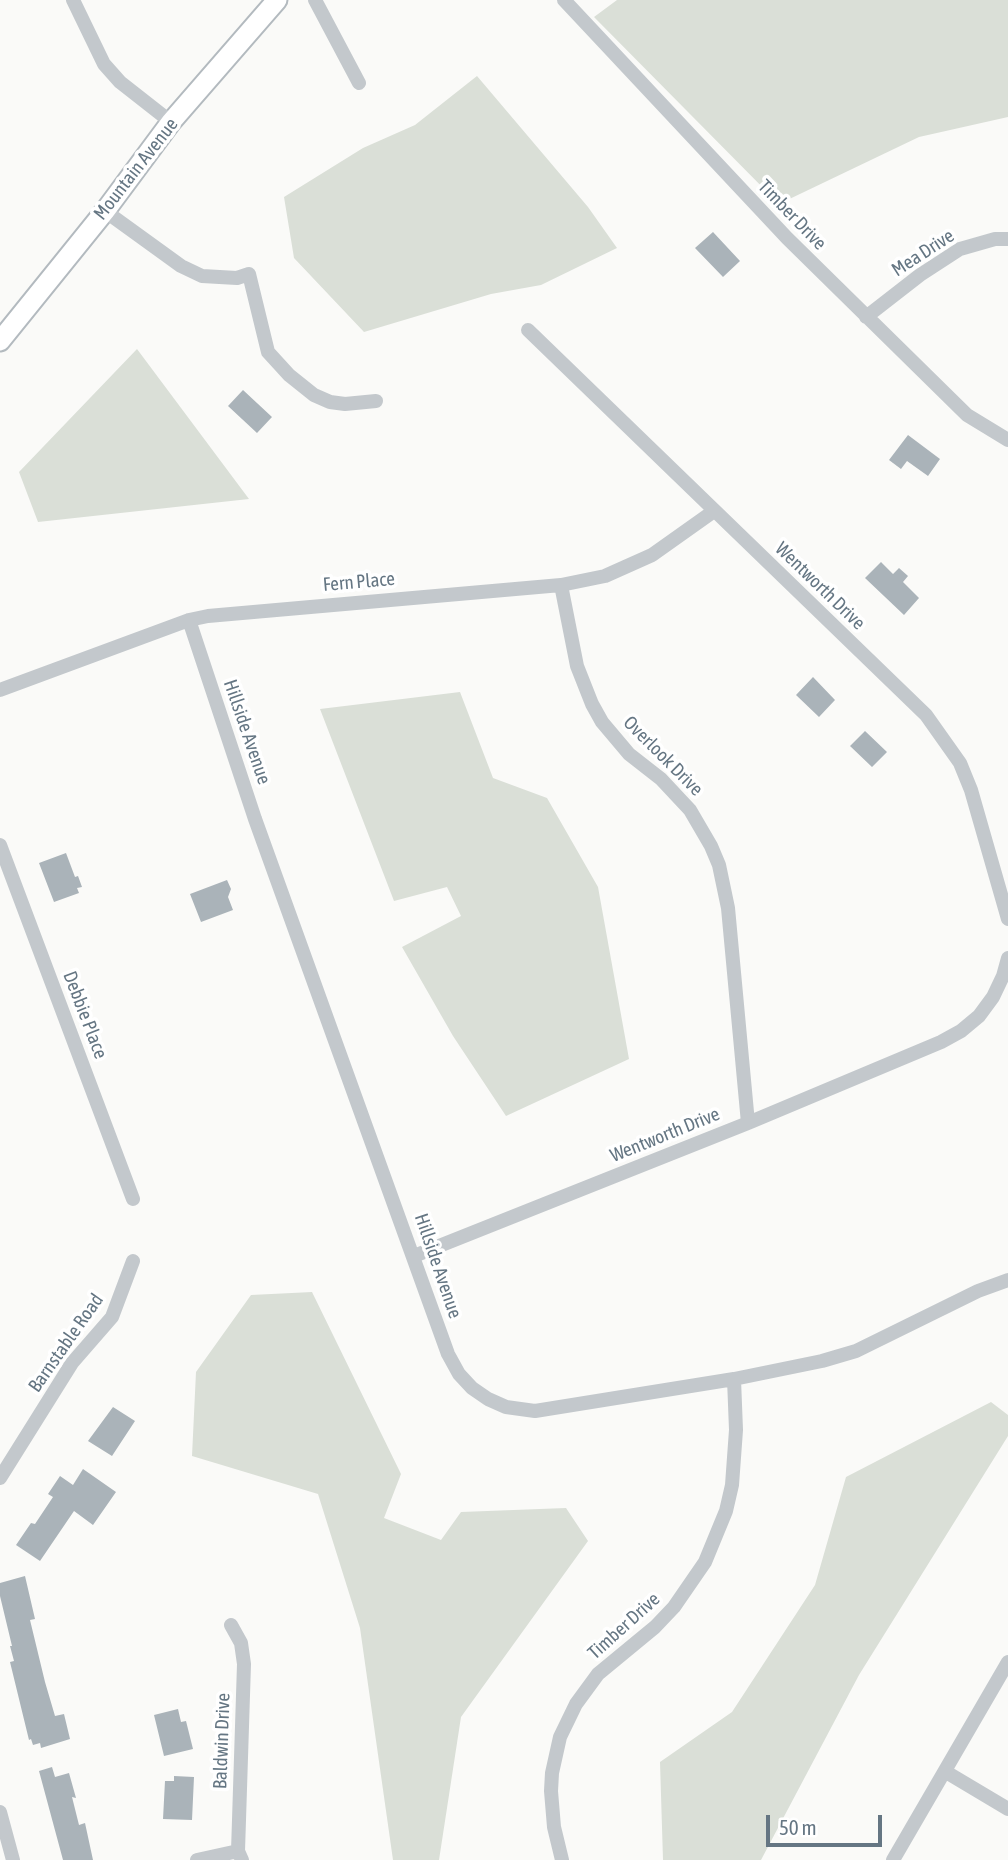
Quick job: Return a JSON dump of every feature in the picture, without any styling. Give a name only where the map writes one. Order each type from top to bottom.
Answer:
[{"type":"main road","name":"Mountain Avenue","points":[[0,341],[105,211],[171,122],[276,0]]},
{"type":"street","points":[[73,0],[104,64],[120,82],[171,122]]},
{"type":"street","points":[[315,0],[359,83]]},
{"type":"street","name":"Timber Drive","points":[[564,0],[787,238],[866,317],[967,415],[1008,440]]},
{"type":"street","points":[[105,211],[181,266],[202,276],[237,278],[249,274],[268,352],[300,386],[330,402],[359,404],[376,401]]},
{"type":"street","name":"Mea Drive","points":[[866,317],[920,275],[960,249],[995,239],[1008,239]]},
{"type":"street","name":"Wentworth Drive","points":[[528,331],[926,715],[960,763],[971,790],[1008,919]]},
{"type":"street","name":"Fern Place","points":[[0,690],[189,620],[240,611],[561,585],[605,576],[652,555],[713,511]]},
{"type":"street","name":"Overlook Drive","points":[[561,585],[577,666],[592,704],[629,754],[661,779],[690,810],[719,865],[728,908],[748,1123]]},
{"type":"street","name":"Hillside Avenue","points":[[189,620],[256,819],[454,1366],[472,1388],[506,1407],[535,1411],[734,1379],[856,1351],[978,1291],[1008,1280]]},
{"type":"street","name":"Debbie Place","points":[[0,845],[133,1199]]},
{"type":"street","name":"Wentworth Drive","points":[[414,1256],[748,1123],[941,1042],[961,1031],[979,1016],[993,997],[1008,958]]},
{"type":"street","name":"Barnstable Road","points":[[0,1478],[72,1363],[112,1317],[133,1261]]},
{"type":"street","name":"Timber Drive","points":[[562,1860],[554,1827],[551,1791],[560,1737],[576,1704],[592,1681],[665,1617],[691,1585],[705,1562],[726,1511],[732,1485],[736,1444],[734,1379]]},
{"type":"street","name":"Baldwin Drive","points":[[231,1625],[241,1643],[244,1664],[240,1855]]},
{"type":"street","points":[[893,1860],[1008,1662]]},
{"type":"street","points":[[946,1772],[1008,1809]]},
{"type":"street","points":[[0,1812],[13,1860]]},
{"type":"street","points":[[197,1860],[240,1855]]},
{"type":"shaded area","points":[[617,0],[1008,0],[1008,117],[919,137],[779,204],[594,17]]},
{"type":"shaded area","points":[[477,76],[588,207],[617,248],[541,285],[491,294],[364,332],[294,258],[284,197],[363,148],[415,125]]},
{"type":"shaded area","points":[[137,349],[249,499],[38,522],[19,472]]},
{"type":"shaded area","points":[[460,692],[493,778],[547,798],[598,887],[629,1059],[506,1116],[453,1036],[402,947],[461,916],[447,887],[394,901],[320,709]]},
{"type":"shaded area","points":[[312,1292],[401,1474],[384,1518],[441,1540],[461,1512],[566,1508],[588,1541],[461,1717],[439,1860],[393,1860],[360,1628],[318,1494],[192,1456],[196,1372],[251,1295]]},
{"type":"shaded area","points":[[991,1402],[1008,1415],[1008,1436],[859,1675],[761,1860],[663,1860],[660,1762],[732,1712],[815,1585],[846,1477]]},
{"type":"building","points":[[713,232],[740,261],[723,277],[695,248]]},
{"type":"building","points":[[243,390],[272,417],[257,433],[228,406]]},
{"type":"building","points":[[908,435],[940,459],[928,476],[907,461],[901,469],[889,460]]},
{"type":"building","points":[[881,562],[893,574],[899,568],[908,576],[903,582],[919,598],[904,615],[865,578]]},
{"type":"building","points":[[813,677],[835,700],[819,717],[796,695]]},
{"type":"building","points":[[865,731],[887,752],[872,767],[850,746]]},
{"type":"building","points":[[66,853],[82,887],[77,888],[79,893],[54,902],[39,863]]},
{"type":"building","points":[[227,880],[231,889],[228,897],[233,910],[201,922],[190,894]]},
{"type":"building","points":[[113,1407],[135,1421],[112,1456],[88,1441]]},
{"type":"building","points":[[83,1469],[116,1492],[93,1525],[74,1511],[40,1561],[16,1545],[31,1523],[35,1524],[53,1497],[48,1494],[60,1476],[73,1485]]},
{"type":"building","points":[[25,1576],[35,1619],[30,1620],[45,1682],[55,1716],[64,1714],[70,1739],[41,1748],[40,1743],[33,1745],[31,1739],[29,1740],[10,1662],[14,1661],[12,1646],[0,1596],[0,1583]]},
{"type":"building","points":[[178,1709],[181,1722],[186,1721],[193,1749],[164,1756],[154,1715]]},
{"type":"building","points":[[52,1767],[55,1777],[69,1773],[76,1798],[72,1797],[79,1825],[85,1823],[93,1860],[63,1860],[39,1771]]},
{"type":"building","points":[[174,1776],[194,1777],[192,1820],[163,1819],[165,1781],[174,1781]]}]
